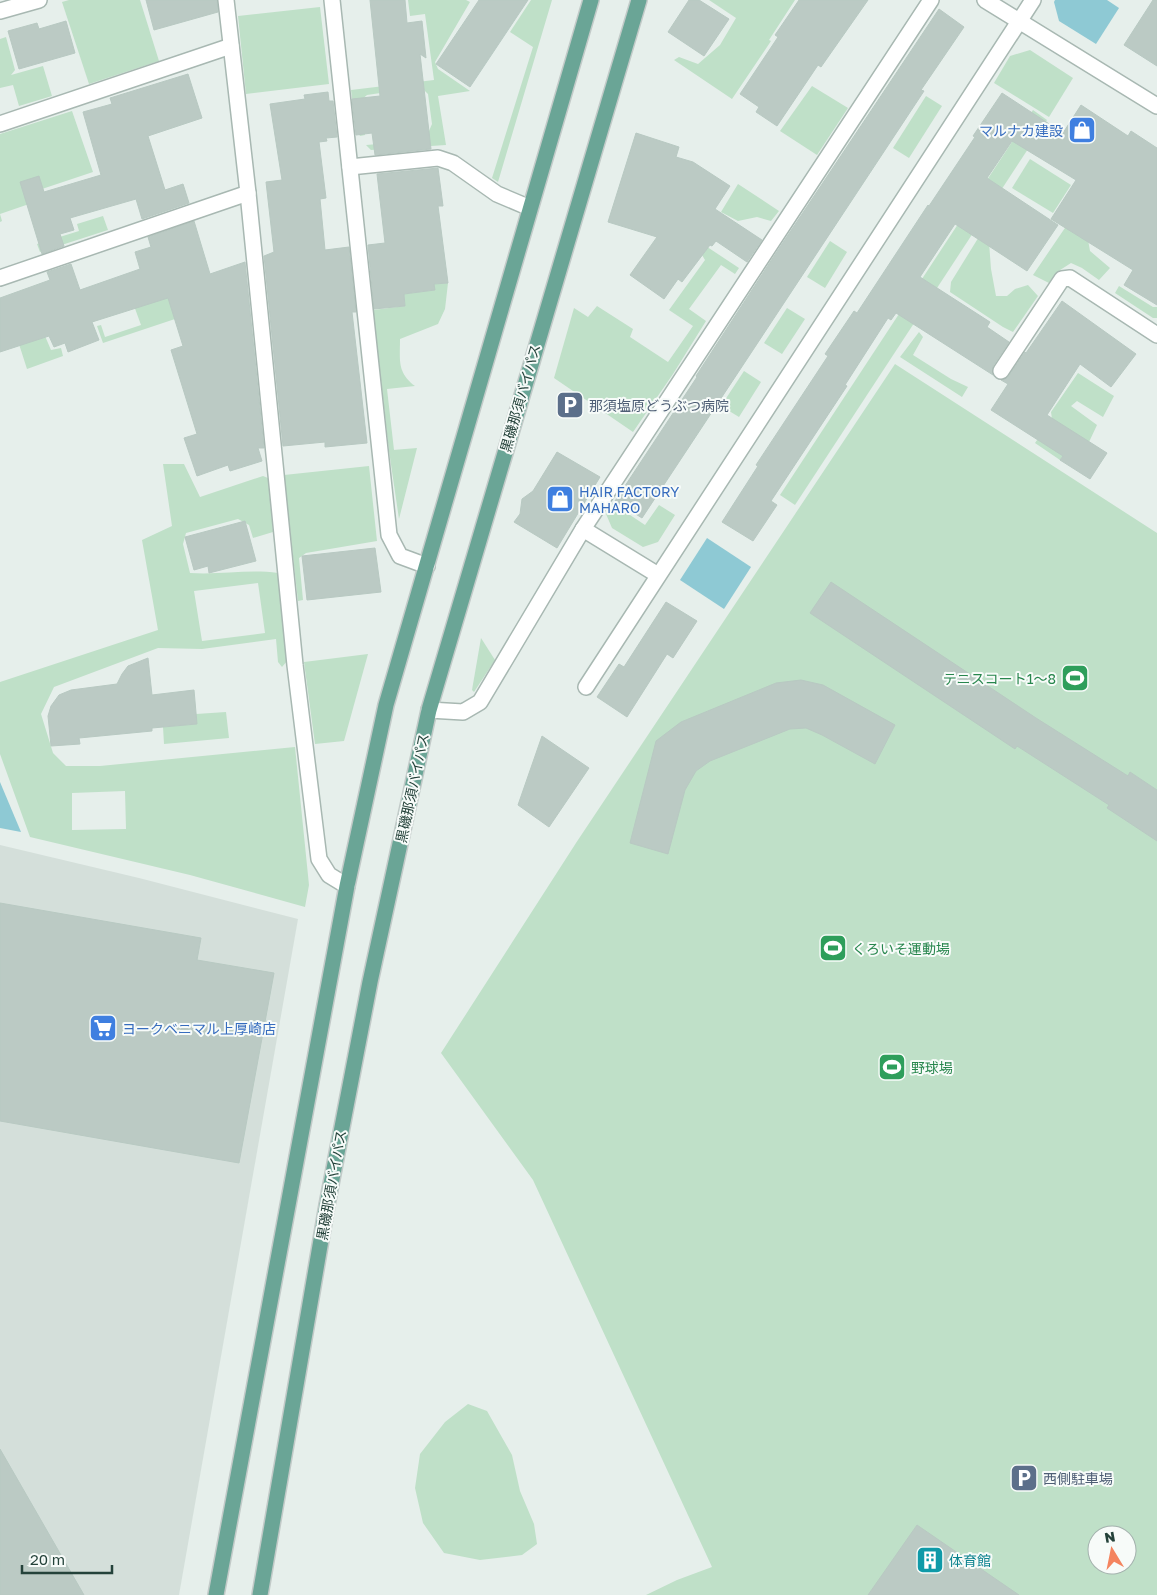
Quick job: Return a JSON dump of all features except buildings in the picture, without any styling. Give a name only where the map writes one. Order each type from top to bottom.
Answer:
[{"type":"main road","points":[[216,1595],[347,886],[386,705],[591,0]]},
{"type":"main road","name":"黒磯那須バイパス","points":[[260,1595],[330,1186],[370,982],[428,710],[639,0]]},
{"type":"street","points":[[0,11],[38,0]]},
{"type":"street","points":[[226,0],[248,193],[295,665],[319,859],[330,875],[347,886]]},
{"type":"street","points":[[332,0],[390,535],[400,556],[427,566]]},
{"type":"street","points":[[428,710],[462,712],[480,702],[583,529],[931,0]]},
{"type":"street","points":[[985,0],[1157,106]]},
{"type":"street","points":[[586,687],[1032,0]]},
{"type":"street","points":[[0,124],[231,46]]},
{"type":"street","points":[[350,167],[438,158],[453,163],[497,194],[530,208]]},
{"type":"street","points":[[0,278],[248,193]]},
{"type":"street","points":[[1001,371],[1062,279],[1070,278],[1157,335]]},
{"type":"street","points":[[583,529],[658,575]]},
{"type":"shaded area","points":[[0,845],[298,919],[179,1595],[0,1595]]},
{"type":"green space","points":[[69,0],[140,0],[159,61],[89,84],[62,2]]},
{"type":"green space","points":[[408,0],[466,0],[470,2],[435,62],[438,69],[470,91],[438,96],[446,145],[371,150],[366,145],[403,142],[429,131],[432,124],[428,94],[421,87],[367,95],[360,101],[365,135],[360,136],[356,129],[351,90],[434,80],[425,14],[410,16]]},
{"type":"green space","points":[[531,0],[552,0],[498,182],[492,178],[533,47],[510,32]]},
{"type":"green space","points":[[709,0],[795,0],[769,40],[771,41],[732,99],[674,60],[679,57],[698,64],[720,45],[736,18]]},
{"type":"green space","points":[[320,7],[329,84],[246,94],[238,16]]},
{"type":"green space","points":[[6,37],[15,70],[11,75],[43,66],[52,96],[19,106],[13,85],[0,88],[0,39]]},
{"type":"green space","points":[[1030,50],[1073,78],[1049,117],[994,83],[1010,56]]},
{"type":"green space","points":[[812,86],[848,108],[817,155],[780,131]]},
{"type":"green space","points":[[926,96],[942,106],[909,158],[893,148]]},
{"type":"green space","points":[[1033,110],[1047,120],[795,505],[780,495]]},
{"type":"green space","points":[[72,111],[93,172],[30,193],[32,203],[0,214],[0,134]]},
{"type":"green space","points":[[1030,159],[1071,185],[1053,213],[1012,188]]},
{"type":"green space","points":[[738,184],[779,211],[771,221],[757,217],[738,221],[721,212]]},
{"type":"green space","points":[[1006,193],[1019,199],[989,242],[996,296],[1007,296],[1015,289],[1028,285],[1038,296],[1013,332],[950,292],[951,282]]},
{"type":"green space","points":[[103,216],[108,230],[40,252],[37,244],[79,231],[77,224]]},
{"type":"green space","points":[[1069,222],[1087,234],[1090,251],[1110,268],[1099,280],[1071,263],[1057,272],[1049,283],[1033,275]]},
{"type":"green space","points":[[674,225],[739,268],[735,274],[721,265],[689,309],[706,321],[673,374],[633,432],[554,378],[574,308],[588,317],[597,306],[633,329],[630,337],[668,362],[693,326],[669,310],[705,260]]},
{"type":"green space","points":[[830,241],[847,252],[825,288],[807,277]]},
{"type":"green space","points":[[213,278],[223,303],[103,343],[97,326],[101,325],[105,337],[141,325],[133,303]]},
{"type":"green space","points":[[448,283],[445,309],[438,324],[400,339],[402,371],[415,386],[387,389],[394,450],[417,448],[399,519],[389,451],[373,310],[405,306],[404,294],[434,290],[434,284]]},
{"type":"green space","points":[[1119,286],[1153,307],[1157,307],[1157,318],[1153,318],[1115,293]]},
{"type":"green space","points":[[787,308],[805,319],[782,354],[764,343]]},
{"type":"green space","points":[[9,313],[45,336],[51,350],[61,348],[63,356],[27,369]]},
{"type":"green space","points":[[919,332],[923,337],[913,355],[951,379],[968,387],[962,397],[900,357]]},
{"type":"green space","name":"くろいそ運動場","points":[[895,364],[1157,533],[1157,1595],[646,1595],[677,1580],[712,1567],[533,1180],[441,1053],[576,843]]},
{"type":"green space","points":[[744,371],[761,382],[739,417],[721,406]]},
{"type":"green space","points":[[1078,373],[1114,396],[1103,417],[1077,401],[1071,406],[1097,425],[1089,442],[1077,435],[1060,460],[1035,443],[1052,419],[1051,412]]},
{"type":"green space","points":[[163,464],[184,464],[200,497],[263,476],[268,478],[273,532],[253,538],[249,525],[238,519],[186,533],[183,544],[190,573],[278,573],[288,660],[282,667],[278,662],[276,639],[202,649],[158,648],[54,687],[41,714],[53,753],[66,766],[100,766],[295,747],[309,885],[305,907],[190,875],[30,837],[0,754],[0,682],[158,630],[142,540],[172,526]],"holes":[[[258,583],[265,633],[202,641],[194,591]],[[125,791],[126,829],[72,830],[72,793]]]},
{"type":"green space","points":[[369,466],[377,541],[306,553],[299,558],[303,600],[298,601],[284,475]]},
{"type":"green space","points":[[612,503],[645,525],[659,505],[675,515],[658,542],[643,547],[612,528],[606,514]]},
{"type":"green space","points":[[481,638],[495,660],[474,692],[472,690]]},
{"type":"green space","points":[[368,654],[344,741],[315,744],[304,662]]},
{"type":"green space","points":[[226,712],[229,738],[164,744],[163,727],[196,724],[196,714]]},
{"type":"green space","points":[[468,1404],[487,1411],[512,1455],[520,1491],[534,1524],[537,1544],[522,1555],[480,1560],[444,1553],[423,1523],[415,1488],[420,1454],[445,1422]]},
{"type":"water","points":[[1055,0],[1107,0],[1119,8],[1096,44],[1059,21]]},
{"type":"water","points":[[707,538],[751,567],[724,609],[680,580]]},
{"type":"water","points":[[0,782],[21,832],[0,828]]},
{"type":"place","name":"マルナカ建設","points":[[1082,130]]},
{"type":"place","name":"那須塩原どうぶつ病院","points":[[570,405]]},
{"type":"place","name":"HAIR FACTORY MAHARO","points":[[560,499]]},
{"type":"place","name":"テニスコート1～8","points":[[1075,678]]},
{"type":"place","name":"くろいそ運動場","points":[[833,948]]},
{"type":"place","name":"ヨークベニマル上厚崎店","points":[[103,1028]]},
{"type":"place","name":"野球場","points":[[892,1067]]},
{"type":"place","name":"西側駐車場","points":[[1024,1478]]},
{"type":"place","name":"体育館","points":[[930,1560]]}]
